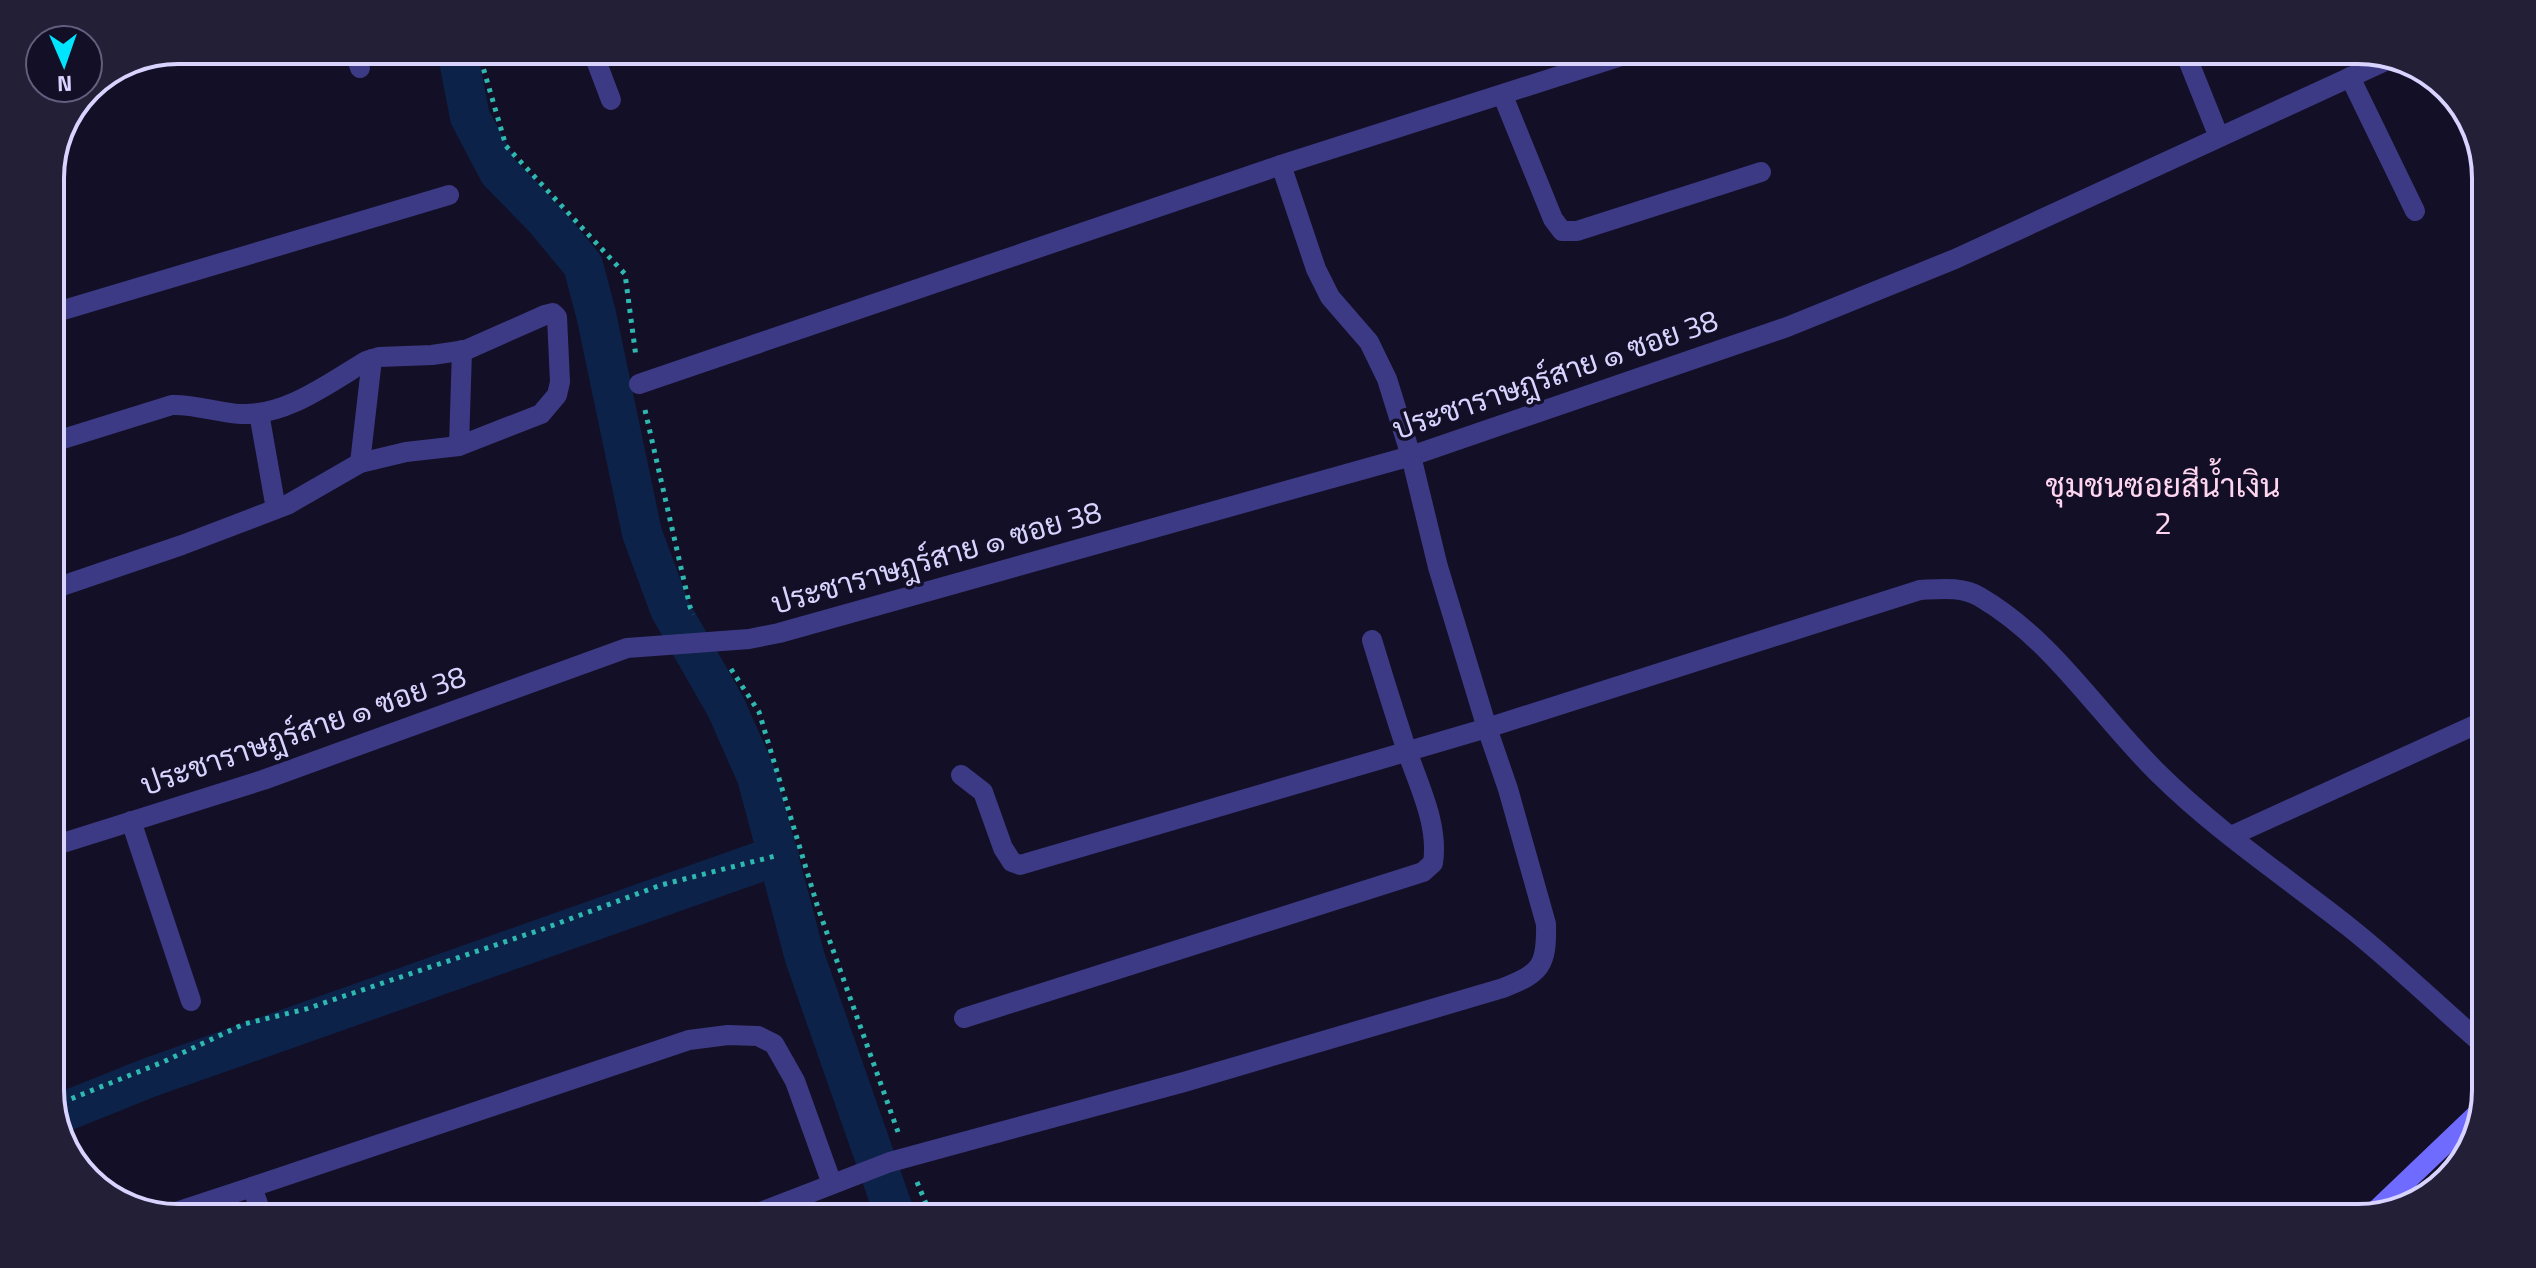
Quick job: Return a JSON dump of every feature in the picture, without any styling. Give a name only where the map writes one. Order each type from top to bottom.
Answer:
[{"type":"main road","points":[[2387,1200],[2467,1123]]},
{"type":"street","points":[[597,64],[611,100]]},
{"type":"street","points":[[639,384],[1281,165],[1503,96],[1570,64]]},
{"type":"street","points":[[2190,64],[2219,137]]},
{"type":"street","name":"ประชาราษฎร์สาย ๑ ซอย 38","points":[[64,843],[263,780],[627,648],[737,640],[779,633],[1411,456],[1787,327],[1955,259],[2375,66]]},
{"type":"street","points":[[2350,77],[2415,211]]},
{"type":"street","points":[[1503,96],[1553,219],[1562,231],[1577,231],[1761,172]]},
{"type":"street","points":[[780,1204],[890,1162],[1184,1082],[1503,988],[1530,977],[1540,966],[1547,945],[1546,924],[1508,789],[1438,567],[1411,456],[1387,379],[1369,342],[1330,297],[1316,269],[1281,165]]},
{"type":"street","points":[[64,310],[449,195]]},
{"type":"street","points":[[64,439],[172,405],[184,404],[241,414],[259,413],[290,404],[372,359],[462,350],[545,315],[553,313],[557,317],[560,382],[557,395],[541,414],[459,446],[406,452],[360,463],[276,509],[64,585]]},
{"type":"street","points":[[459,446],[462,350]]},
{"type":"street","points":[[360,463],[372,359]]},
{"type":"street","points":[[259,413],[276,509]]},
{"type":"street","points":[[961,775],[983,792],[1003,848],[1012,862],[1020,865],[1487,728],[1920,590],[1950,588],[1976,595],[2006,615],[2066,668],[2160,775],[2231,836],[2351,928],[2472,1035]]},
{"type":"street","points":[[964,1018],[1423,872],[1433,863],[1435,847],[1426,801],[1372,640]]},
{"type":"street","points":[[2231,836],[2472,726]]},
{"type":"street","points":[[131,821],[191,1001]]},
{"type":"street","points":[[200,1204],[689,1040],[728,1035],[758,1036],[774,1044],[795,1081],[841,1180]]},
{"type":"street","points":[[252,1187],[258,1204]]},
{"type":"path","points":[[65,1101],[163,1062],[244,1024],[306,1009],[543,929],[661,885],[779,855]]},
{"type":"waterway","points":[[460,64],[470,117],[499,172],[544,218],[583,265],[642,533],[670,609],[726,707],[757,777],[805,958],[891,1204]]},
{"type":"waterway","points":[[66,1111],[148,1078],[779,855]]},
{"type":"district","name":"ชุมชนซอยสีน้ำเงิน 2","points":[[2163,504]]}]
